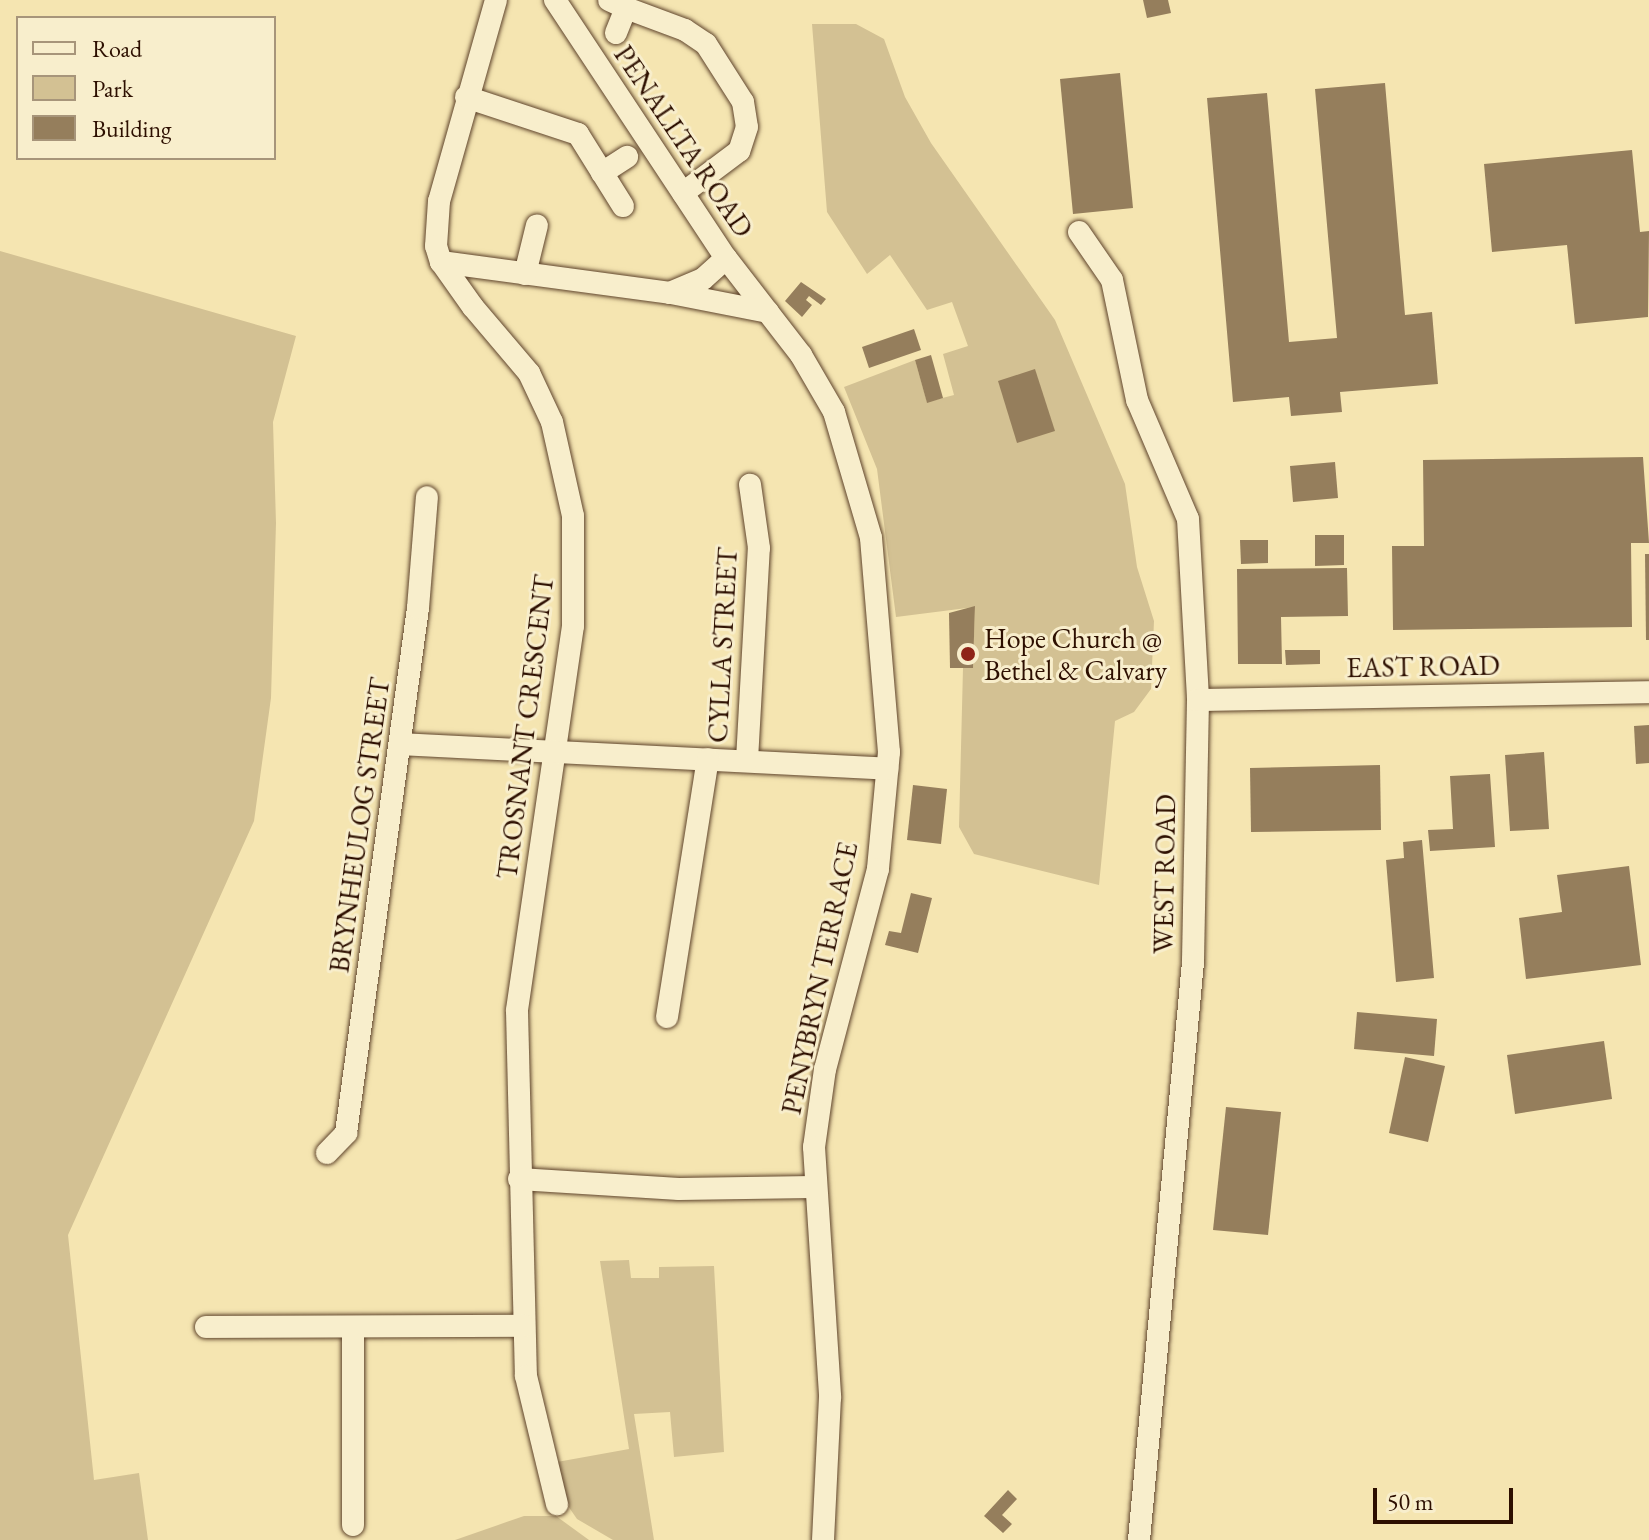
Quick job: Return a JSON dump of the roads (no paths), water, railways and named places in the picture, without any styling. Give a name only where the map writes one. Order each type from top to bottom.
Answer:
[{"type":"street","points":[[496,0],[439,201],[441,262],[670,293],[768,312]]},
{"type":"street","name":"PENALLTA ROAD","points":[[555,0],[726,258],[768,312]]},
{"type":"street","points":[[616,33],[618,4],[685,30],[706,44],[743,102],[747,127],[739,151],[683,193]]},
{"type":"street","points":[[466,97],[578,134],[623,206]]},
{"type":"street","points":[[602,173],[627,157]]},
{"type":"street","points":[[525,274],[537,225]]},
{"type":"street","name":"WEST ROAD","points":[[1079,232],[1112,280],[1137,400],[1188,519],[1198,700],[1193,962],[1139,1540]]},
{"type":"street","points":[[670,293],[703,279],[726,258]]},
{"type":"street","name":"TROSNANT CRESCENT","points":[[441,262],[535,385],[552,422],[573,516],[573,626],[517,1011],[526,1376],[557,1504]]},
{"type":"street","points":[[473,307],[490,269]]},
{"type":"street","name":"PENYBRYN TERRACE","points":[[768,312],[834,412],[860,487],[878,604],[887,769],[878,869],[825,1069],[813,1187],[830,1397],[823,1540]]},
{"type":"street","name":"CYLLA STREET","points":[[747,760],[759,548],[750,485]]},
{"type":"street","name":"BRYNHEULOG STREET","points":[[327,1153],[346,1133],[400,744],[427,497]]},
{"type":"street","name":"EAST ROAD","points":[[1198,700],[1649,692]]},
{"type":"street","points":[[400,744],[887,769]]},
{"type":"street","name":"CYLLA STREET","points":[[667,1017],[708,759]]},
{"type":"street","points":[[519,1179],[679,1189],[813,1187]]},
{"type":"street","points":[[206,1327],[353,1329],[523,1326]]},
{"type":"street","points":[[353,1329],[353,1525]]},
{"type":"place","name":"Hope Church @ Bethel & Calvary","points":[[968,654]]}]
